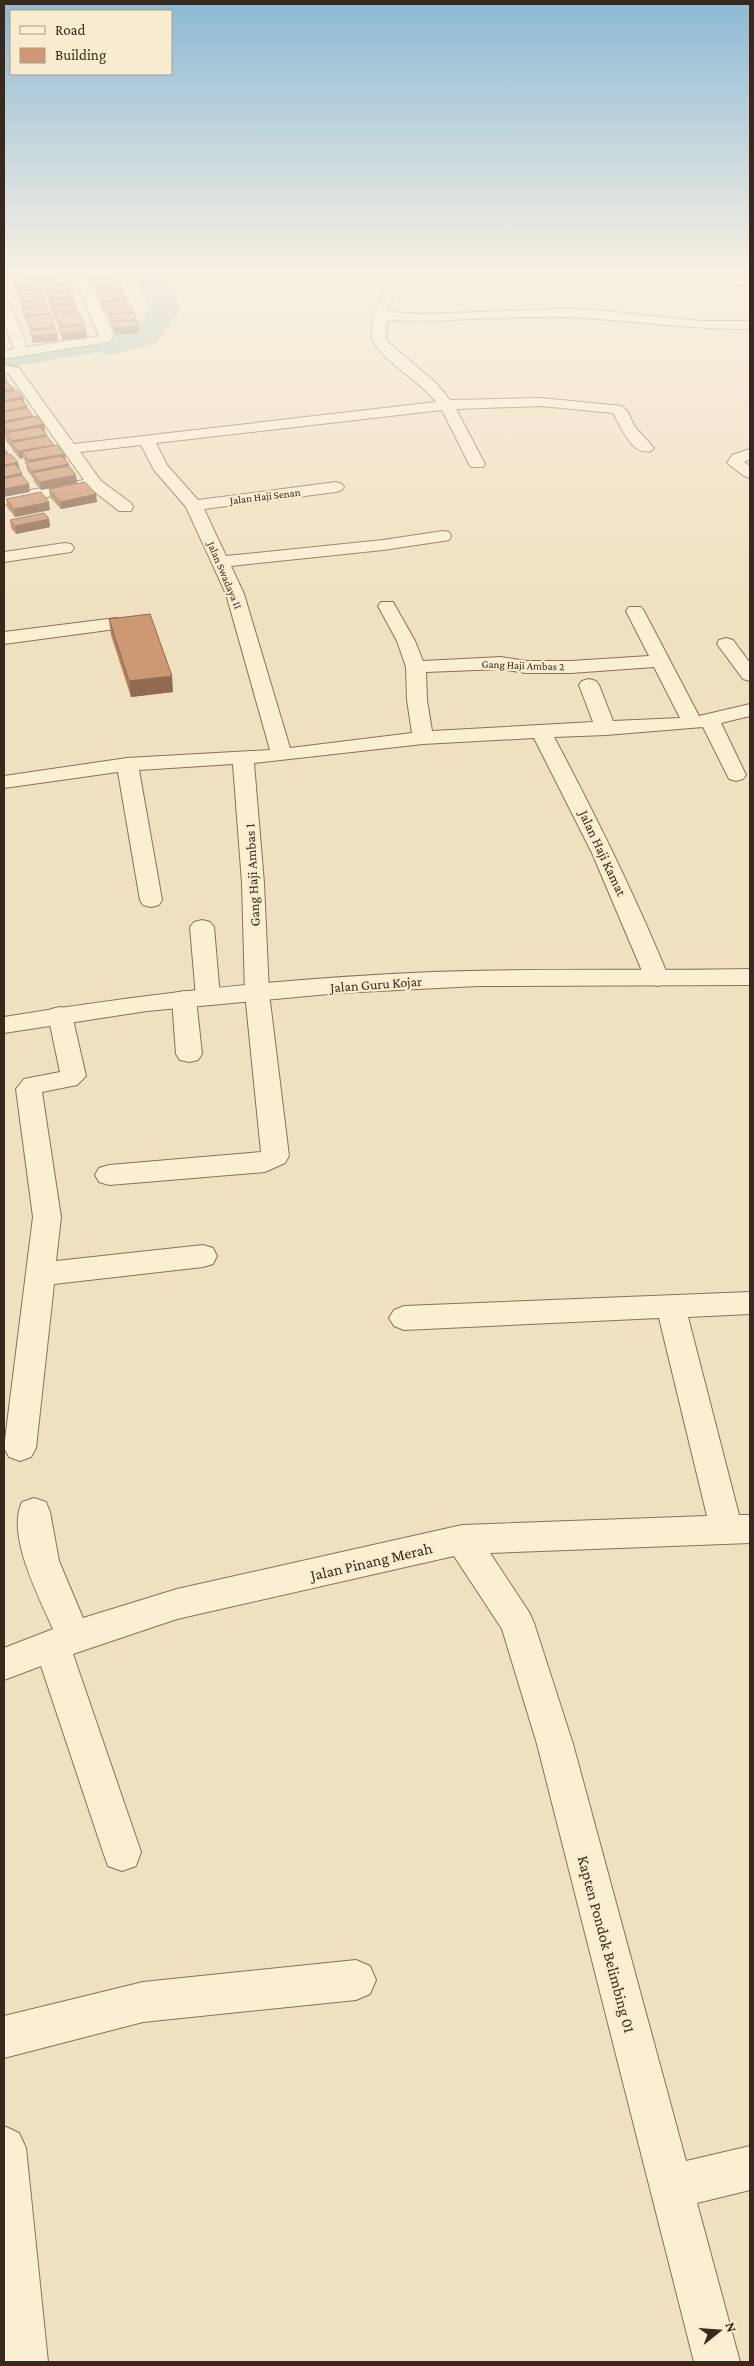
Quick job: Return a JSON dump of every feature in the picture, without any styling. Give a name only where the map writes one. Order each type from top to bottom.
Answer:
[{"type":"street","points":[[18,382],[95,484],[125,507]]},
{"type":"street","points":[[426,382],[446,405],[477,464]]},
{"type":"street","points":[[69,449],[446,405],[541,402],[617,409],[621,412],[627,428],[646,448]]},
{"type":"street","name":"Jalan Swadaya II","points":[[146,439],[160,467],[194,505],[235,594],[282,755]]},
{"type":"street","points":[[750,454],[738,458],[735,463],[750,473]]},
{"type":"street","points":[[4,500],[95,484]]},
{"type":"street","name":"Jalan Haji Senan","points":[[194,505],[336,487]]},
{"type":"street","points":[[221,562],[383,545],[443,536]]},
{"type":"street","points":[[4,558],[65,548]]},
{"type":"street","points":[[388,606],[406,641],[416,667],[417,700],[424,738]]},
{"type":"street","points":[[635,611],[660,661],[736,775]]},
{"type":"street","points":[[4,638],[116,624]]},
{"type":"street","points":[[726,644],[750,675]]},
{"type":"street","name":"Gang Haji Ambas 2","points":[[416,667],[501,663],[526,667],[572,666],[660,661]]},
{"type":"street","points":[[590,685],[606,729]]},
{"type":"street","points":[[4,782],[127,764],[282,755],[424,738],[606,729],[701,721],[750,710]]},
{"type":"street","name":"Jalan Haji Kamat","points":[[540,731],[586,818],[634,918],[658,978]]},
{"type":"street","name":"Gang Haji Ambas 1","points":[[109,1174],[265,1162],[275,1156],[257,993],[254,883],[243,756]]},
{"type":"street","points":[[127,764],[140,828],[151,900]]},
{"type":"street","points":[[202,927],[208,997]]},
{"type":"street","name":"Jalan Guru Kojar","points":[[4,1025],[60,1015],[184,999],[387,982],[750,977]]},
{"type":"street","points":[[184,999],[189,1054]]},
{"type":"street","points":[[20,1448],[47,1217],[29,1089],[34,1085],[68,1080],[73,1076],[60,1015]]},
{"type":"street","points":[[40,1274],[203,1256]]},
{"type":"street","points":[[404,1318],[750,1303]]},
{"type":"street","points":[[671,1307],[739,1530]]},
{"type":"street","points":[[34,1512],[34,1534],[41,1564],[122,1852]]},
{"type":"street","name":"Jalan Pinang Merah","points":[[4,1664],[63,1641],[176,1604],[462,1540],[739,1530]]},
{"type":"street","name":"Kapten Pondok Belimbing 01","points":[[462,1540],[517,1623],[555,1744],[717,2362]]},
{"type":"street","points":[[4,2037],[144,2002],[356,1980]]},
{"type":"street","points":[[4,2148],[25,2362]]},
{"type":"street","points":[[671,2187],[750,2168]]},
{"type":"building","points":[[4,382],[7,382],[14,389],[4,391]]},
{"type":"building","points":[[17,390],[23,397],[4,401],[4,392]]},
{"type":"building","points":[[20,399],[27,406],[4,411],[4,402]]},
{"type":"building","points":[[27,408],[33,416],[4,421],[4,412]]},
{"type":"building","points":[[37,416],[44,424],[9,431],[4,425],[4,423]]},
{"type":"building","points":[[40,427],[47,435],[12,441],[5,433]]},
{"type":"building","points":[[47,436],[54,445],[18,451],[11,443]]},
{"type":"building","points":[[57,445],[65,454],[29,460],[22,452]]},
{"type":"building","points":[[11,454],[18,462],[4,465],[4,455]]},
{"type":"building","points":[[61,456],[69,464],[33,471],[25,463]]},
{"type":"building","points":[[15,464],[22,473],[4,477],[4,467]]},
{"type":"building","points":[[69,466],[76,475],[40,482],[32,473]]},
{"type":"building","points":[[22,475],[29,484],[4,489],[4,479]]},
{"type":"building","points":[[85,482],[96,494],[60,502],[49,489]]},
{"type":"building","points":[[41,492],[49,502],[14,509],[6,499]]},
{"type":"building","points":[[44,513],[49,519],[15,526],[10,520]]},
{"type":"building","points":[[150,614],[172,676],[129,681],[109,619]]}]
